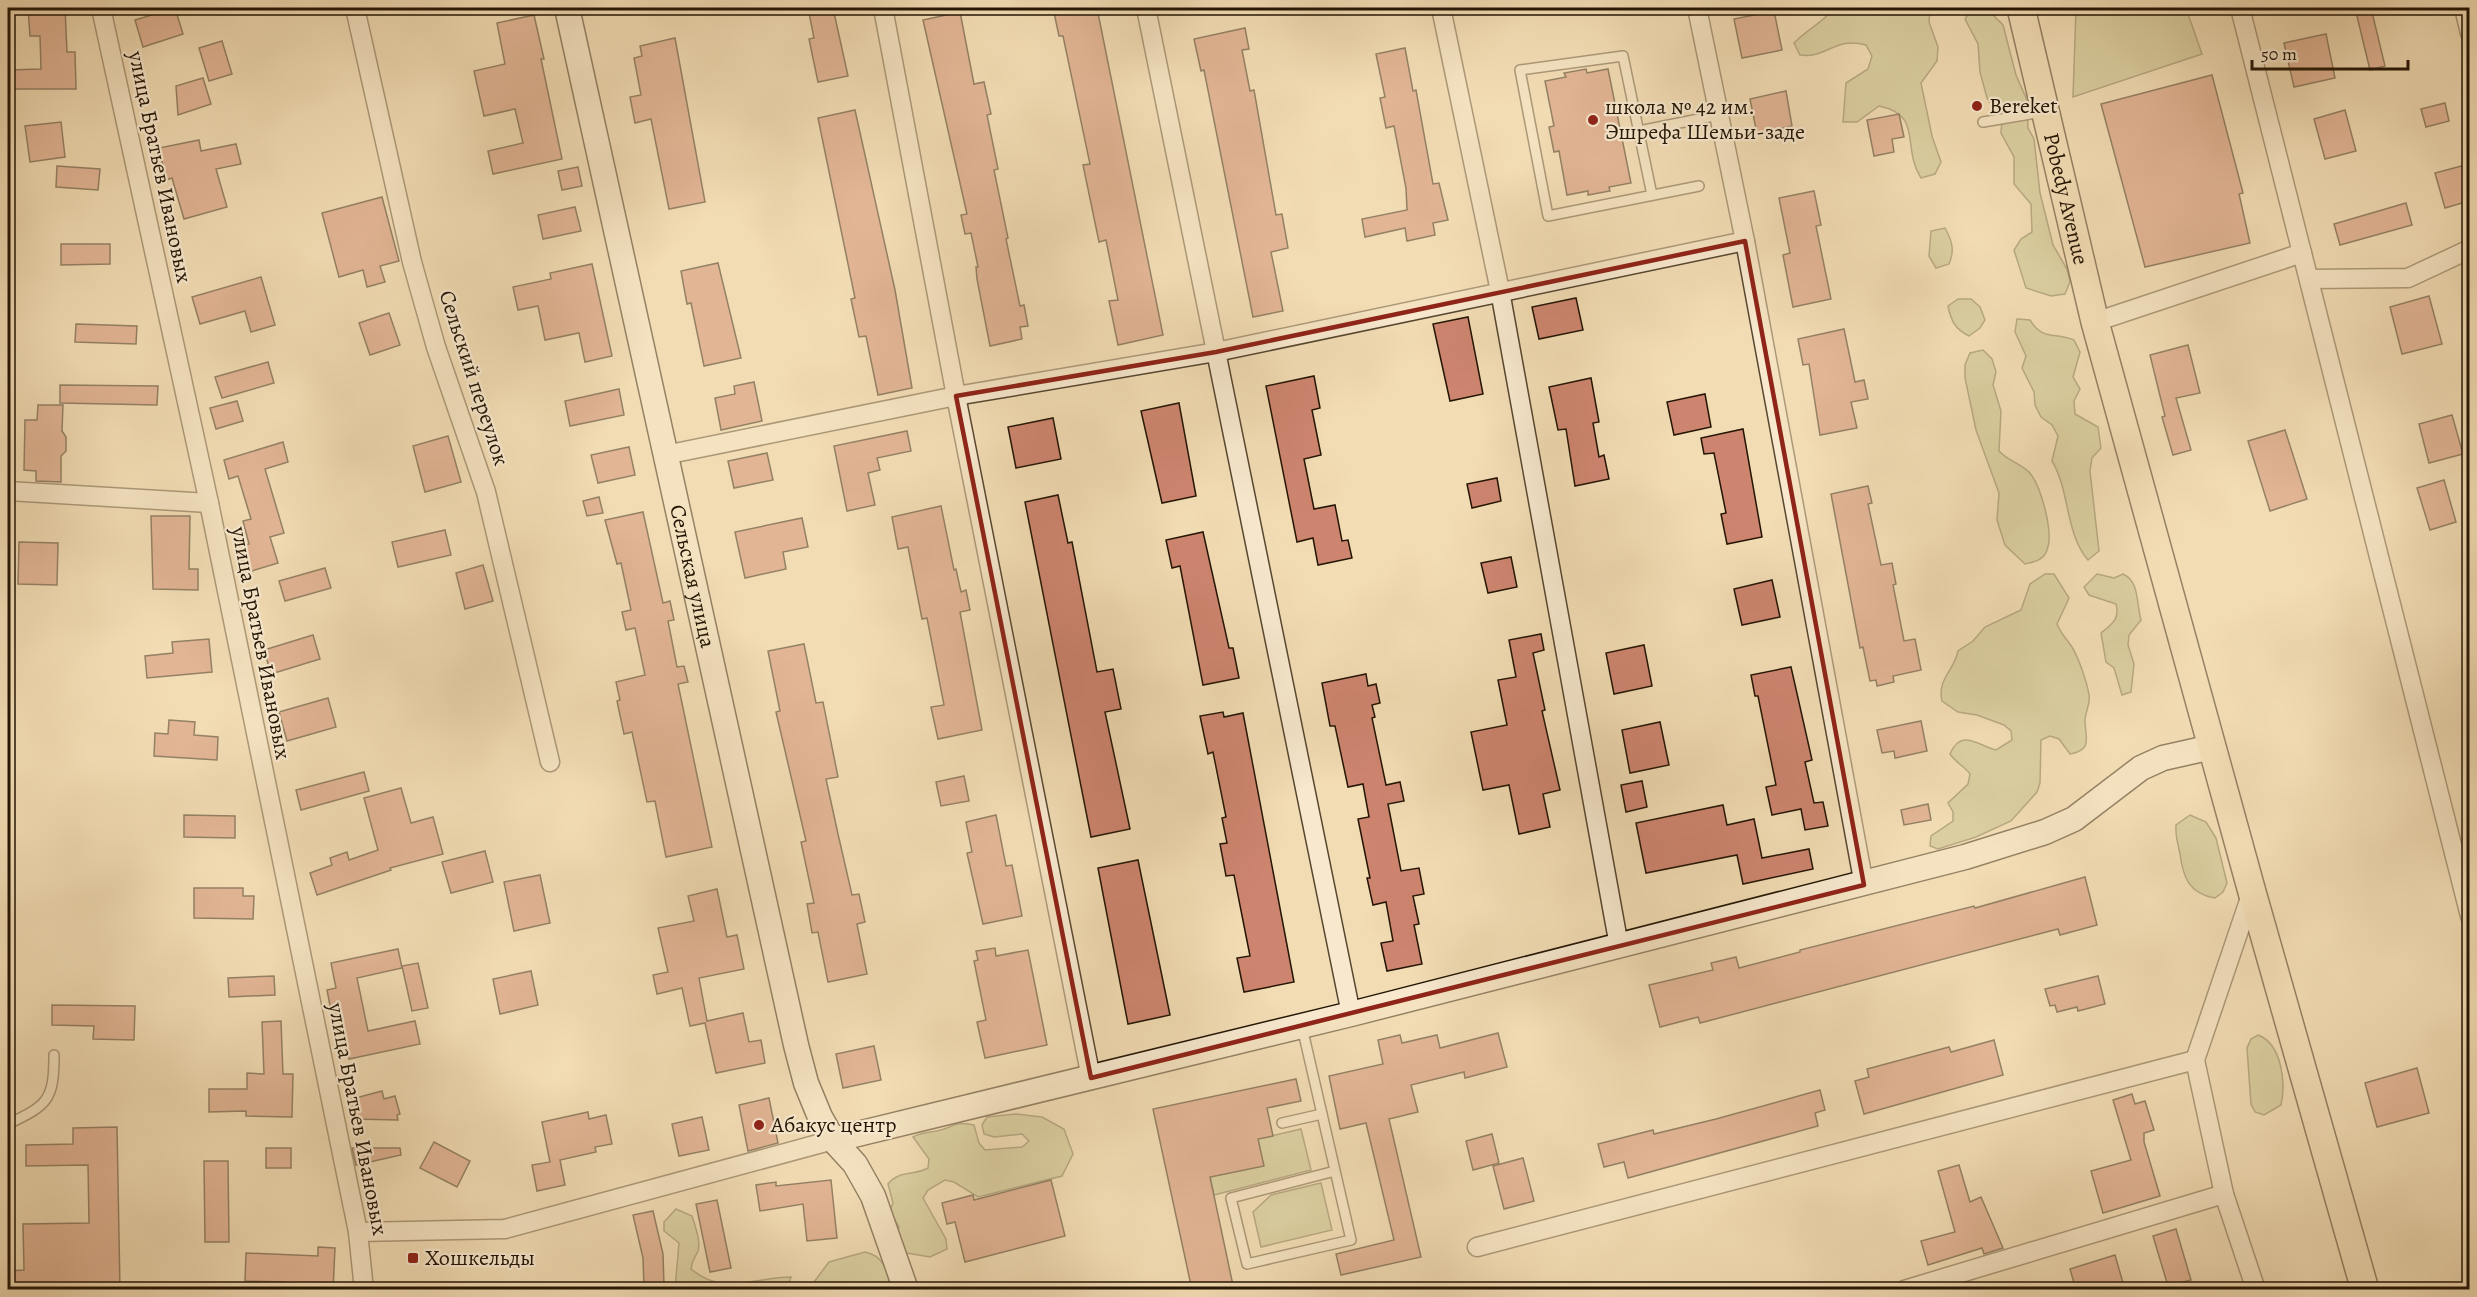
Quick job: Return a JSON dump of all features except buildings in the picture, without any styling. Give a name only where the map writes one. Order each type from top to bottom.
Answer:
[{"type":"main road","name":"Сельская улица","points":[[567,8],[795,1046],[808,1089],[833,1140],[855,1164],[873,1196],[906,1290]]},
{"type":"main road","name":"Pobedy Avenue","points":[[2020,8],[2095,322],[2252,892],[2365,1290]]},
{"type":"main road","points":[[833,1140],[1302,1027],[1864,885],[2045,832],[2074,819],[2141,768],[2163,758],[2212,747]]},
{"type":"street","name":"улица Братьев Ивановых","points":[[101,8],[209,503],[358,1232],[364,1290]]},
{"type":"street","name":"Сельский переулок","points":[[355,8],[412,262],[436,347],[486,492],[550,762]]},
{"type":"street","points":[[883,8],[956,396],[1092,1078]]},
{"type":"street","points":[[1146,8],[1352,1014]]},
{"type":"street","points":[[1441,8],[1500,291],[1619,946]]},
{"type":"street","points":[[1697,8],[1745,241],[1864,885]]},
{"type":"street","points":[[2240,8],[2469,916]]},
{"type":"street","points":[[2464,8],[2469,33]]},
{"type":"street","points":[[665,455],[956,396],[1216,352],[1745,241]]},
{"type":"street","points":[[2309,279],[2408,278],[2469,249]]},
{"type":"street","points":[[2095,322],[2302,253]]},
{"type":"street","points":[[8,491],[209,503]]},
{"type":"street","points":[[2252,892],[2195,1060],[2224,1194],[2256,1290]]},
{"type":"street","points":[[1477,1248],[2195,1060]]},
{"type":"street","points":[[358,1232],[505,1229],[833,1140]]},
{"type":"street","points":[[1904,1290],[2224,1194]]},
{"type":"lane","points":[[1652,195],[1623,56],[1520,70],[1548,216],[1699,186]]},
{"type":"lane","points":[[1983,122],[2045,112]]},
{"type":"lane","points":[[1639,131],[1719,115]]},
{"type":"lane","points":[[1302,1027],[1351,1240],[1246,1264],[1231,1198],[1335,1171]]},
{"type":"lane","points":[[8,1124],[44,1103],[51,1095],[54,1085],[54,1055]]},
{"type":"lane","points":[[1282,1123],[1322,1114]]},
{"type":"highlighted area","points":[[1745,241],[1864,885],[1091,1078],[956,396],[1216,352]]},
{"type":"green space","points":[[1834,8],[1930,8],[1929,22],[1938,47],[1937,61],[1921,83],[1932,136],[1941,162],[1935,174],[1921,178],[1912,155],[1907,125],[1902,117],[1893,110],[1879,106],[1857,122],[1843,122],[1846,83],[1868,69],[1872,56],[1866,45],[1847,43],[1817,54],[1800,55],[1794,43]]},
{"type":"green space","points":[[1972,8],[1986,8],[2003,25],[2016,75],[2027,100],[2028,128],[2034,139],[2040,193],[2053,245],[2067,269],[2070,282],[2065,294],[2051,296],[2026,288],[2014,250],[2021,239],[2032,232],[2031,204],[2014,184],[2014,157],[2001,133],[2002,120],[1987,98],[1980,72],[1978,44],[1965,19]]},
{"type":"green space","points":[[2076,8],[2186,8],[2202,54],[2073,97]]},
{"type":"green space","points":[[1945,228],[1951,241],[1952,254],[1949,264],[1936,268],[1929,256],[1931,231]]},
{"type":"green space","points":[[1958,299],[1971,299],[1980,307],[1985,320],[1980,328],[1969,336],[1954,324],[1948,306]]},
{"type":"green space","points":[[2017,319],[2030,320],[2040,331],[2049,335],[2074,340],[2080,352],[2073,377],[2080,389],[2074,401],[2075,414],[2098,427],[2101,448],[2092,458],[2090,471],[2099,551],[2088,560],[2075,537],[2062,485],[2052,461],[2058,436],[2052,425],[2041,417],[2035,405],[2034,392],[2022,368],[2026,356],[2015,332]]},
{"type":"green space","points":[[1983,350],[1992,359],[1996,372],[1993,385],[2001,411],[1999,451],[2034,478],[2048,521],[2049,542],[2046,553],[2038,560],[2025,564],[2005,545],[1997,520],[1999,493],[1976,430],[1965,378],[1965,365],[1970,353]]},
{"type":"green space","points":[[2045,574],[2054,574],[2069,598],[2057,624],[2075,652],[2088,690],[2085,747],[2070,754],[2059,739],[2050,736],[2041,740],[2040,783],[2037,792],[2011,821],[1976,837],[1938,849],[1930,846],[1931,836],[1953,821],[1953,812],[1948,803],[1968,784],[1970,774],[1950,754],[1954,746],[1964,740],[1970,740],[1996,750],[2012,740],[2011,731],[2004,725],[1977,715],[1958,712],[1942,701],[1944,681],[1958,651],[1973,641],[1985,627],[2021,610],[2030,584]]},
{"type":"green space","points":[[2097,574],[2114,578],[2123,574],[2135,588],[2141,620],[2129,635],[2128,645],[2134,664],[2131,692],[2122,695],[2114,668],[2106,662],[2101,633],[2112,624],[2116,617],[2116,604],[2089,595],[2084,587]]},
{"type":"green space","points":[[2190,815],[2206,822],[2216,838],[2227,883],[2223,892],[2215,898],[2199,893],[2193,888],[2183,870],[2176,825]]},
{"type":"green space","points":[[2258,1035],[2266,1040],[2277,1055],[2283,1086],[2281,1105],[2264,1115],[2255,1112],[2251,1104],[2247,1048],[2251,1039]]},
{"type":"green space","points":[[1016,1114],[1042,1117],[1064,1129],[1073,1154],[1062,1176],[978,1197],[954,1182],[945,1180],[928,1190],[923,1198],[946,1239],[947,1249],[930,1257],[901,1252],[897,1236],[899,1227],[890,1211],[893,1203],[888,1184],[902,1175],[928,1168],[929,1159],[913,1137],[958,1124],[968,1124],[974,1125],[979,1143],[985,1150],[1022,1147],[1029,1141],[1022,1134],[994,1137],[984,1134],[982,1125],[987,1117]]},
{"type":"green space","points":[[1301,1129],[1311,1170],[1214,1195],[1210,1177],[1263,1166],[1258,1139]]},
{"type":"green space","points":[[1321,1183],[1332,1230],[1261,1247],[1253,1212],[1271,1195]]},
{"type":"green space","points":[[676,1209],[692,1216],[697,1234],[699,1247],[691,1269],[715,1282],[727,1284],[791,1277],[788,1286],[780,1290],[675,1289],[679,1243],[664,1231],[664,1222]]},
{"type":"green space","points":[[865,1252],[881,1261],[891,1289],[808,1290],[829,1262]]},
{"type":"place","name":"Bereket","points":[[1977,106]]},
{"type":"place","name":"школа № 42 им. Эшрефа Шемьи-заде","points":[[1593,120]]},
{"type":"place","name":"Абакус центр","points":[[759,1125]]},
{"type":"place","name":"Хошкельды","points":[[413,1258]]}]
